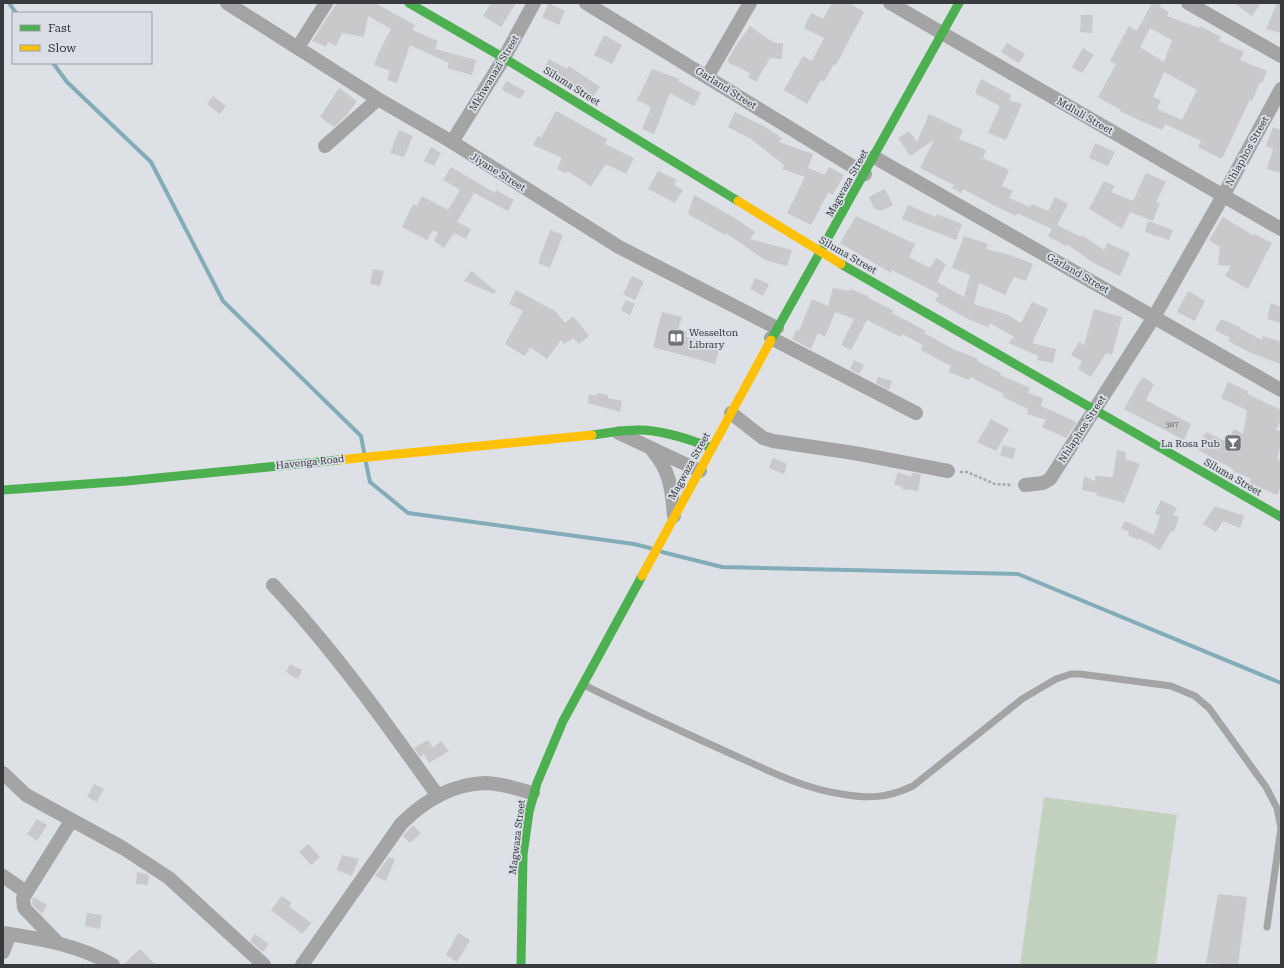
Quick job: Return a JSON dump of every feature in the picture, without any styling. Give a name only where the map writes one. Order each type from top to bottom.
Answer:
[{"type":"street","name":"Jiyane Street","points":[[227,3],[378,99],[452,142],[619,247],[916,413]]},
{"type":"street","points":[[298,47],[326,3]]},
{"type":"street","name":"Siluma Street","points":[[409,3],[504,58],[820,252],[1281,517]]},
{"type":"street","name":"Mkhwanazi Street","points":[[452,142],[504,58],[534,3]]},
{"type":"street","name":"Garland Street","points":[[586,3],[865,174]]},
{"type":"street","points":[[708,77],[750,3]]},
{"type":"street","name":"Mdluli Street","points":[[890,3],[1281,229]]},
{"type":"street","name":"Magwaza Street","points":[[521,965],[520,912],[524,850],[533,793],[562,721],[700,471],[774,333],[865,174],[959,3]]},
{"type":"street","points":[[1188,3],[1281,56]]},
{"type":"street","name":"Nhlaphos Street","points":[[1025,485],[1043,483],[1050,479],[1084,423],[1095,410],[1154,317],[1223,196],[1281,89]]},
{"type":"street","points":[[325,146],[378,99]]},
{"type":"street","name":"Garland Street","points":[[874,157],[1281,390]]},
{"type":"street","points":[[731,413],[763,438],[773,441],[854,453],[948,471]]},
{"type":"street","name":"Havenga Road","points":[[3,490],[128,480],[637,430],[657,431],[678,435],[712,448]]},
{"type":"street","name":"Havenga Road","points":[[618,432],[700,471]]},
{"type":"street","points":[[649,446],[662,462],[670,479],[674,516]]},
{"type":"street","points":[[273,585],[336,657],[386,723],[438,796]]},
{"type":"street","points":[[3,772],[26,795],[71,821],[123,848],[169,878],[264,965]]},
{"type":"street","points":[[302,965],[401,824],[416,810],[438,796],[467,785],[486,783],[533,793]]},
{"type":"street","points":[[57,942],[24,907],[23,898],[71,821]]},
{"type":"street","points":[[3,876],[26,892]]},
{"type":"street","points":[[3,952],[7,934],[57,942],[89,953],[113,965]]},
{"type":"lane","points":[[583,684],[654,720],[769,771],[822,790],[841,794],[879,797],[896,794],[913,786],[1022,699],[1056,679],[1066,675],[1076,674],[1171,686],[1195,696],[1209,708],[1266,787],[1278,808],[1281,828],[1267,927]]},
{"type":"path","points":[[948,471],[967,472],[995,484],[1025,485]]},
{"type":"green space","points":[[1044,797],[1177,815],[1156,965],[1020,965]]},
{"type":"building","points":[[337,3],[375,3],[415,25],[412,30],[438,41],[435,49],[476,60],[472,75],[447,68],[449,63],[410,45],[397,83],[387,80],[390,71],[374,65],[391,29],[368,16],[364,37],[342,33],[336,46],[328,42],[326,47],[312,41]]},
{"type":"building","points":[[491,3],[516,3],[501,27],[483,16]]},
{"type":"building","points":[[549,3],[565,11],[559,25],[542,17]]},
{"type":"building","points":[[832,3],[849,3],[864,12],[836,65],[834,64],[824,82],[821,80],[807,104],[784,90],[803,56],[812,61],[824,38],[804,28],[811,13],[823,19]]},
{"type":"building","points":[[1152,3],[1161,5],[1160,7],[1169,12],[1167,16],[1199,28],[1200,26],[1221,37],[1219,41],[1244,52],[1240,60],[1267,71],[1262,83],[1260,82],[1252,101],[1250,99],[1222,159],[1198,147],[1201,141],[1165,124],[1162,130],[1143,122],[1120,111],[1121,110],[1098,97],[1116,64],[1110,61],[1129,26],[1137,31]],"holes":[[[1150,28],[1172,40],[1164,62],[1140,47]],[[1164,72],[1197,90],[1182,120],[1157,109],[1161,100],[1153,97]]]},
{"type":"building","points":[[1234,3],[1261,3],[1252,16]]},
{"type":"building","points":[[1277,3],[1281,3],[1281,33],[1266,29]]},
{"type":"building","points":[[1081,15],[1093,15],[1092,33],[1080,32]]},
{"type":"building","points":[[750,26],[774,43],[783,43],[782,59],[770,58],[756,82],[748,77],[750,73],[727,62],[735,47]]},
{"type":"building","points":[[604,35],[622,45],[612,64],[594,55]]},
{"type":"building","points":[[1007,43],[1025,54],[1019,63],[1001,52]]},
{"type":"building","points":[[1083,48],[1094,55],[1082,73],[1072,67]]},
{"type":"building","points":[[549,59],[567,69],[569,66],[600,87],[592,98],[544,68]]},
{"type":"building","points":[[652,69],[679,79],[678,81],[701,93],[694,106],[670,93],[654,134],[642,129],[651,107],[637,100]]},
{"type":"building","points":[[981,79],[1011,95],[1009,100],[1022,104],[1006,140],[988,133],[1000,106],[975,93]]},
{"type":"building","points":[[506,81],[525,91],[520,99],[502,90]]},
{"type":"building","points":[[339,88],[357,101],[347,115],[334,127],[320,117]]},
{"type":"building","points":[[213,96],[226,106],[220,114],[207,104]]},
{"type":"building","points":[[556,111],[607,139],[605,144],[634,158],[626,174],[606,164],[591,186],[567,171],[566,173],[557,169],[562,158],[533,145],[538,136],[541,138]]},
{"type":"building","points":[[735,112],[767,128],[782,138],[779,142],[813,154],[808,168],[825,175],[829,167],[844,175],[833,195],[828,193],[811,225],[787,213],[805,177],[782,169],[784,165],[751,139],[728,127]]},
{"type":"building","points":[[929,114],[963,130],[959,139],[986,150],[983,158],[1009,170],[1002,186],[1013,191],[1009,198],[1030,207],[1032,204],[1048,211],[1055,197],[1068,204],[1057,225],[1081,237],[1082,235],[1104,250],[1107,243],[1130,253],[1120,276],[1092,262],[1067,244],[1066,246],[1048,236],[1052,229],[1017,213],[1016,216],[963,189],[961,193],[952,188],[954,185],[920,168],[934,140],[910,156],[898,138],[909,131],[917,142]]},
{"type":"building","points":[[1273,127],[1281,130],[1281,173],[1267,169],[1273,149],[1266,146]]},
{"type":"building","points":[[399,130],[413,136],[404,157],[390,153]]},
{"type":"building","points":[[1095,143],[1115,152],[1108,166],[1089,158]]},
{"type":"building","points":[[431,147],[441,153],[434,166],[424,161]]},
{"type":"building","points":[[451,167],[495,193],[496,190],[514,200],[508,211],[474,193],[457,222],[471,229],[466,239],[454,233],[444,248],[434,241],[438,233],[433,230],[427,240],[402,227],[413,204],[417,206],[422,196],[448,210],[460,190],[443,180]]},
{"type":"building","points":[[658,171],[677,180],[674,185],[683,190],[675,203],[648,189]]},
{"type":"building","points":[[1146,173],[1166,182],[1156,202],[1160,203],[1153,221],[1130,212],[1122,229],[1089,209],[1104,181],[1115,186],[1111,192],[1133,201]]},
{"type":"building","points":[[885,189],[893,205],[881,211],[874,208],[869,197]]},
{"type":"building","points":[[694,195],[735,218],[755,232],[750,239],[792,250],[787,266],[765,260],[726,233],[725,235],[688,214]]},
{"type":"building","points":[[908,205],[936,217],[937,214],[962,224],[956,240],[902,219]]},
{"type":"building","points":[[856,216],[915,244],[909,257],[930,268],[936,258],[946,264],[937,282],[964,297],[970,275],[952,268],[964,236],[988,244],[986,249],[1007,254],[1033,264],[1026,281],[1014,277],[1005,295],[979,283],[974,304],[1008,315],[1021,323],[1032,302],[1048,309],[1032,343],[1056,349],[1053,363],[1037,360],[1038,356],[1009,343],[1014,337],[990,323],[988,327],[968,319],[935,301],[939,294],[892,270],[891,273],[840,243]]},
{"type":"building","points":[[1223,217],[1254,236],[1255,234],[1272,243],[1248,289],[1225,276],[1231,266],[1218,265],[1220,247],[1209,240]]},
{"type":"building","points":[[1148,221],[1173,230],[1169,240],[1145,232]]},
{"type":"building","points":[[550,230],[563,235],[550,268],[538,263]]},
{"type":"building","points":[[373,269],[384,271],[380,286],[370,284]]},
{"type":"building","points":[[471,271],[496,291],[494,294],[464,281]]},
{"type":"building","points":[[632,276],[644,282],[635,300],[623,294]]},
{"type":"building","points":[[755,278],[769,284],[763,296],[750,289]]},
{"type":"building","points":[[833,288],[849,291],[850,289],[868,296],[868,298],[893,310],[892,313],[926,331],[924,333],[953,349],[978,359],[977,361],[1001,373],[1000,375],[1030,388],[1028,393],[1043,398],[1041,406],[1077,422],[1066,438],[1042,427],[1046,420],[1027,414],[1028,409],[1003,397],[1004,394],[970,377],[969,380],[949,372],[951,366],[921,350],[923,345],[902,334],[901,337],[867,320],[851,350],[841,345],[854,319],[835,312],[825,337],[818,333],[811,349],[792,339],[796,330],[799,331],[812,299],[828,306]]},
{"type":"building","points":[[516,290],[555,311],[565,323],[573,316],[589,336],[579,344],[573,338],[564,344],[561,340],[547,359],[530,347],[525,356],[505,344],[523,311],[509,304]]},
{"type":"building","points":[[1188,291],[1205,301],[1195,321],[1177,312]]},
{"type":"building","points":[[626,300],[635,304],[630,315],[621,310]]},
{"type":"building","points":[[1271,303],[1281,307],[1281,323],[1267,319]]},
{"type":"building","points":[[1094,309],[1122,317],[1112,355],[1106,353],[1091,377],[1078,369],[1082,361],[1071,355],[1079,342],[1084,345]]},
{"type":"building","points":[[662,312],[682,317],[678,330],[687,332],[686,337],[720,346],[715,364],[653,347]]},
{"type":"building","points":[[1221,319],[1240,327],[1239,328],[1262,340],[1263,336],[1281,342],[1281,364],[1251,353],[1228,341],[1230,338],[1215,330]]},
{"type":"building","points":[[854,360],[864,365],[859,374],[850,369]]},
{"type":"building","points":[[878,377],[892,381],[889,390],[876,383]]},
{"type":"building","points":[[1142,377],[1154,384],[1146,400],[1191,424],[1184,440],[1124,409]]},
{"type":"building","points":[[1228,382],[1248,391],[1247,394],[1281,410],[1281,420],[1276,430],[1281,431],[1281,443],[1277,459],[1281,460],[1281,486],[1277,495],[1250,483],[1251,479],[1233,471],[1233,469],[1198,450],[1206,432],[1227,442],[1234,429],[1243,434],[1247,410],[1221,398]]},
{"type":"building","points":[[597,393],[608,395],[608,398],[622,401],[620,412],[588,403],[589,394],[596,396]]},
{"type":"building","points":[[991,419],[1009,429],[996,451],[977,442]]},
{"type":"building","points":[[1003,445],[1016,449],[1013,459],[1000,455]]},
{"type":"building","points":[[1117,450],[1126,452],[1125,459],[1140,464],[1124,503],[1096,495],[1097,493],[1082,490],[1084,476],[1095,481],[1095,476],[1113,477]]},
{"type":"building","points":[[773,458],[787,464],[784,474],[769,468]]},
{"type":"building","points":[[898,472],[911,477],[912,473],[921,474],[918,491],[902,489],[902,487],[894,484]]},
{"type":"building","points":[[1161,500],[1177,508],[1173,515],[1179,517],[1174,532],[1171,531],[1160,550],[1139,538],[1138,540],[1128,535],[1129,532],[1121,528],[1125,521],[1154,535],[1160,516],[1155,513]]},
{"type":"building","points":[[1215,506],[1244,516],[1240,528],[1223,521],[1216,532],[1203,524]]},
{"type":"building","points":[[290,664],[302,670],[298,679],[286,672]]},
{"type":"building","points":[[428,740],[433,748],[441,741],[449,751],[429,763],[424,754],[420,757],[414,748]]},
{"type":"building","points":[[94,784],[104,789],[97,802],[87,797]]},
{"type":"building","points":[[37,819],[47,825],[37,841],[27,834]]},
{"type":"building","points":[[413,825],[421,833],[410,843],[403,836]]},
{"type":"building","points":[[308,844],[320,857],[311,865],[299,852]]},
{"type":"building","points":[[342,855],[359,859],[352,876],[337,870]]},
{"type":"building","points":[[389,857],[395,859],[386,881],[375,876]]},
{"type":"building","points":[[137,872],[149,875],[148,885],[136,884]]},
{"type":"building","points":[[1218,894],[1247,897],[1238,965],[1206,963]]},
{"type":"building","points":[[282,896],[292,903],[289,906],[311,923],[302,934],[271,910]]},
{"type":"building","points":[[33,897],[47,905],[42,914],[32,904]]},
{"type":"building","points":[[87,913],[102,915],[100,929],[85,926]]},
{"type":"building","points":[[458,933],[470,940],[457,962],[446,955]]},
{"type":"building","points":[[255,934],[269,944],[263,952],[250,941]]},
{"type":"building","points":[[140,949],[156,965],[123,965]]},
{"type":"waterway","points":[[9,3],[15,12]]},
{"type":"waterway","points":[[54,64],[67,82],[151,162],[223,301],[361,436],[364,452]]},
{"type":"waterway","points":[[366,463],[370,482],[408,513],[634,544],[650,548]]},
{"type":"waterway","points":[[662,552],[722,567],[1018,574],[1281,683]]},
{"type":"traffic: fast","points":[[409,3],[504,58],[738,201]]},
{"type":"traffic: fast","points":[[771,340],[959,3]]},
{"type":"traffic: fast","points":[[841,264],[1281,517]]},
{"type":"traffic: fast","points":[[592,435],[626,430],[647,430],[676,436],[712,448]]},
{"type":"traffic: fast","points":[[3,490],[127,481],[338,460]]},
{"type":"traffic: fast","points":[[521,965],[523,855],[529,812],[537,783],[563,721],[642,576]]},
{"type":"traffic: slow","points":[[738,201],[841,264]]},
{"type":"traffic: slow","points":[[642,576],[771,340]]},
{"type":"traffic: slow","points":[[338,460],[592,435]]},
{"type":"place","name":"Wesselton Library","points":[[676,338]]},
{"type":"place","name":"La Rosa Pub","points":[[1233,443]]}]
